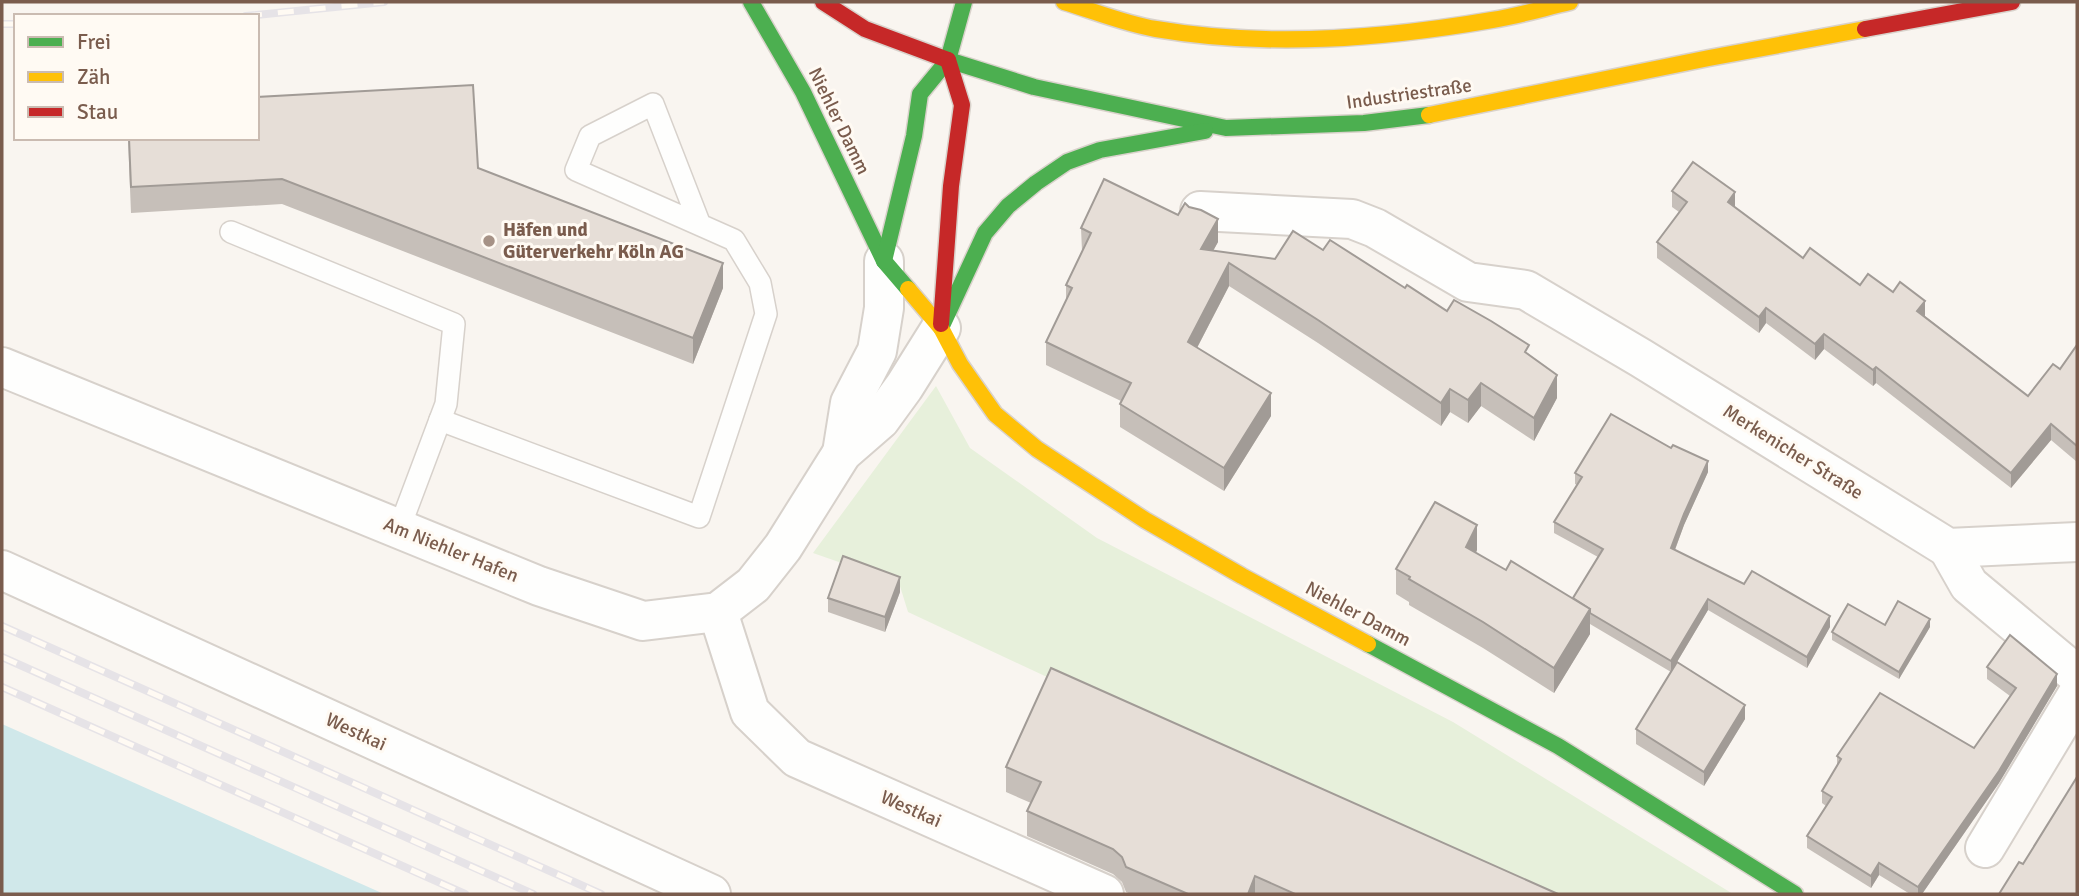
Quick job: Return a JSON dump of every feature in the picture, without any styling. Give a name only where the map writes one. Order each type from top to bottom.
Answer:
[{"type":"main road","name":"Niehler Damm","points":[[751,2],[803,92],[884,261],[941,328],[960,364],[995,414],[1037,449],[1145,520],[1242,576],[1559,746],[1795,894]]},
{"type":"main road","name":"Industriestraße","points":[[823,2],[865,29],[948,61],[1034,86],[1226,128],[1364,123],[1437,114],[1709,58],[2012,2]]},
{"type":"main road","points":[[884,261],[914,136],[920,94],[948,61],[964,2]]},
{"type":"main road","points":[[1064,2],[1154,29],[1228,38],[1303,39],[1389,35],[1494,20],[1570,2]]},
{"type":"main road","points":[[941,328],[951,186],[962,104],[948,61]]},
{"type":"main road","points":[[941,328],[985,233],[1008,206],[1036,183],[1068,162],[1100,150],[1226,128]]},
{"type":"street","name":"Merkenicher Straße","points":[[1200,211],[1352,219],[1375,228],[1468,282],[1526,290],[1948,548]]},
{"type":"street","points":[[842,453],[850,403],[877,351],[884,308],[884,261]]},
{"type":"street","points":[[718,612],[753,585],[783,547],[842,453],[880,420],[941,328]]},
{"type":"street","name":"Am Niehler Hafen","points":[[2,367],[539,586],[643,621],[718,612]]},
{"type":"street","points":[[2077,542],[1948,548],[1969,585],[2077,675]]},
{"type":"street","name":"Westkai","points":[[2,570],[710,894]]},
{"type":"street","name":"Westkai","points":[[718,612],[750,712],[797,758],[1104,894]]},
{"type":"street","points":[[1984,848],[2077,695]]},
{"type":"lane","points":[[440,420],[699,517],[766,314],[760,283],[734,240],[700,225],[576,170],[590,136],[653,104],[700,225]]},
{"type":"lane","points":[[231,232],[454,324],[446,404],[399,529]]},
{"type":"green space","points":[[936,386],[970,448],[1097,538],[1453,722],[1733,894],[1511,894],[908,612],[899,583],[813,553]]},
{"type":"water","points":[[2,724],[384,894],[2,894]]},
{"type":"building","name":"Häfen und Güterverkehr Köln AG","points":[[473,85],[478,168],[723,263],[693,338],[282,179],[131,187],[129,140],[259,140],[259,97]]},
{"type":"building","points":[[1693,162],[1735,192],[1728,202],[1803,258],[1810,248],[1860,285],[1868,274],[1893,292],[1900,282],[1925,301],[1917,311],[2028,396],[2053,364],[2060,369],[2077,345],[2077,446],[2051,424],[2011,473],[1876,367],[1873,370],[1824,334],[1815,344],[1766,308],[1759,317],[1657,242],[1687,202],[1672,191]]},
{"type":"building","points":[[1104,179],[1178,215],[1185,203],[1218,219],[1201,249],[1275,259],[1293,231],[1323,250],[1330,240],[1405,288],[1407,285],[1447,311],[1454,300],[1491,321],[1529,345],[1525,352],[1557,375],[1534,418],[1481,383],[1468,400],[1450,389],[1441,403],[1229,263],[1188,342],[1271,393],[1224,468],[1120,404],[1131,383],[1046,342],[1072,288],[1066,285],[1091,233],[1081,228]]},
{"type":"building","points":[[1611,414],[1671,448],[1673,445],[1708,461],[1671,548],[1744,584],[1752,571],[1830,616],[1807,657],[1708,599],[1671,661],[1590,613],[1590,609],[1573,598],[1603,549],[1554,522],[1582,477],[1575,473]]},
{"type":"building","points":[[1435,502],[1477,525],[1466,547],[1506,570],[1511,561],[1590,609],[1554,668],[1396,569]]},
{"type":"building","points":[[843,556],[900,577],[885,617],[828,598]]},
{"type":"building","points":[[1898,601],[1930,619],[1899,672],[1832,632],[1848,604],[1885,625]]},
{"type":"building","points":[[2010,635],[2057,674],[1999,771],[1918,887],[1879,863],[1871,876],[1807,836],[1832,797],[1822,791],[1841,759],[1837,756],[1880,693],[1974,748],[2016,688],[1987,667]]},
{"type":"building","points":[[1677,662],[1745,705],[1704,772],[1636,729]]},
{"type":"building","points":[[1051,668],[1558,894],[1295,894],[1255,876],[1248,894],[1188,894],[1126,867],[1122,857],[1113,849],[1027,811],[1041,782],[1006,767]]},
{"type":"building","points":[[2077,777],[2077,894],[1999,894],[2019,862],[2023,864]]},
{"type":"railway","points":[[259,15],[384,2]]},
{"type":"railway","points":[[2,24],[14,24]]},
{"type":"railway","points":[[2,626],[601,894]]},
{"type":"railway","points":[[2,657],[533,894]]},
{"type":"railway","points":[[2,687],[465,894]]},
{"type":"traffic: fast","points":[[751,2],[803,92],[884,261],[908,289]]},
{"type":"traffic: fast","points":[[884,261],[914,136],[920,94],[948,60],[964,2]]},
{"type":"traffic: fast","points":[[948,60],[1034,87],[1226,128],[1364,123],[1429,115]]},
{"type":"traffic: fast","points":[[941,328],[985,233],[1008,206],[1036,183],[1067,162],[1100,150],[1205,131]]},
{"type":"traffic: fast","points":[[1368,644],[1558,746],[1795,894]]},
{"type":"traffic: slow","points":[[1064,2],[1144,27],[1198,35],[1282,40],[1367,36],[1451,27],[1570,2]]},
{"type":"traffic: slow","points":[[1429,115],[1865,29]]},
{"type":"traffic: slow","points":[[908,289],[941,328],[960,364],[995,414],[1037,449],[1145,520],[1368,644]]},
{"type":"traffic: jam","points":[[823,2],[865,29],[948,60]]},
{"type":"traffic: jam","points":[[1865,29],[2012,2]]},
{"type":"traffic: jam","points":[[941,324],[951,186],[962,105],[948,60]]},
{"type":"place","name":"Häfen und Güterverkehr Köln AG","points":[[489,241]]}]
